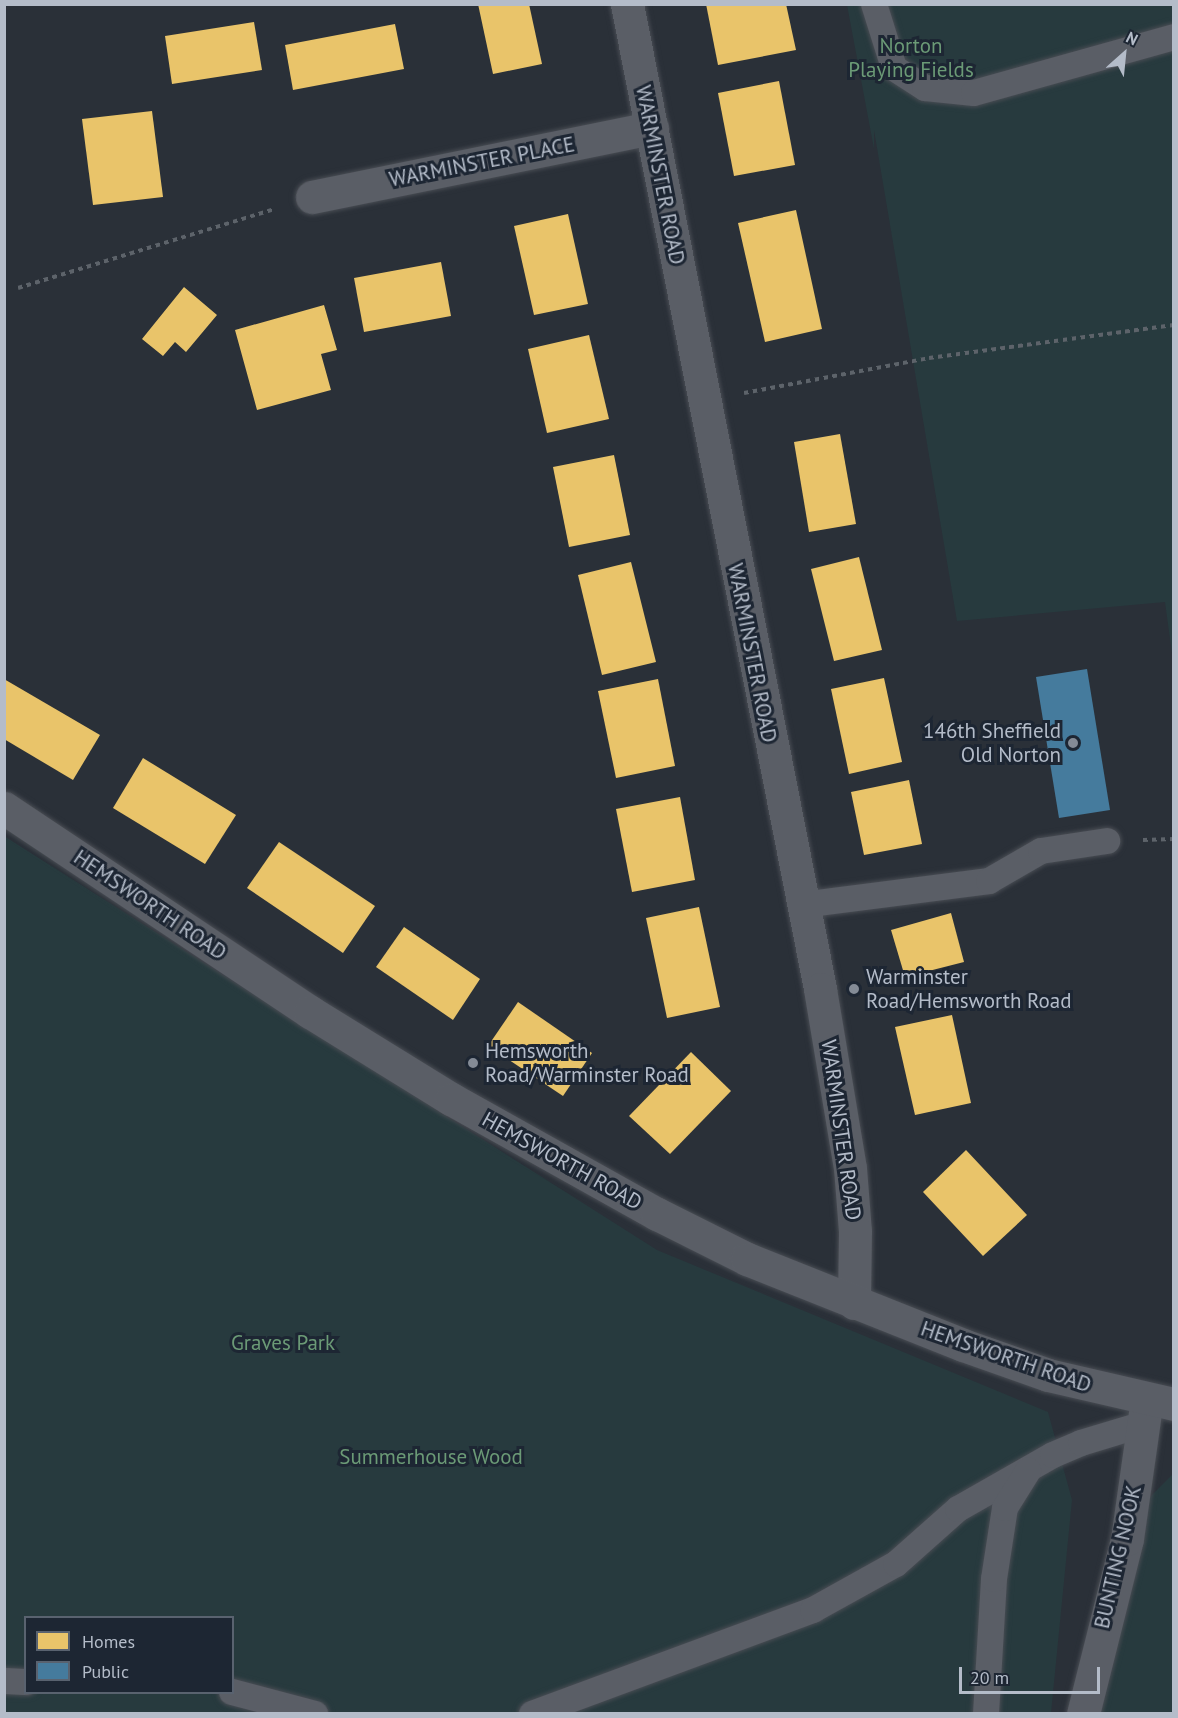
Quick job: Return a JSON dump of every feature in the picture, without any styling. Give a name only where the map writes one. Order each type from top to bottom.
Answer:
[{"type":"street","name":"WARMINSTER ROAD","points":[[627,4],[702,401],[802,904],[850,1168],[855,1231],[854,1303]]},
{"type":"street","name":"WARMINSTER PLACE","points":[[312,197],[652,128]]},
{"type":"street","name":"HEMSWORTH ROAD","points":[[4,808],[310,1012],[451,1099],[717,1245],[854,1303],[1047,1375],[1155,1409]]},
{"type":"street","name":"BUNTING NOOK","points":[[1083,1713],[1155,1409]]},
{"type":"lane","points":[[874,4],[894,68],[925,88],[974,93],[1173,37]]},
{"type":"lane","points":[[802,904],[989,881],[1041,851],[1107,841]]},
{"type":"lane","points":[[532,1713],[813,1610],[896,1564],[958,1509],[1081,1443],[1155,1409]]},
{"type":"lane","points":[[986,1713],[994,1579],[1005,1508],[1028,1470]]},
{"type":"lane","points":[[4,1682],[24,1682]]},
{"type":"lane","points":[[234,1693],[315,1713]]},
{"type":"path","points":[[18,288],[312,197]]},
{"type":"path","points":[[702,401],[929,358],[1173,325]]},
{"type":"green space","name":"Norton Playing Fields","points":[[847,5],[1173,5],[1173,661],[1165,602],[957,621],[874,130],[874,149]]},
{"type":"green space","name":"Graves Park","points":[[4,836],[657,1250],[1048,1412],[1072,1500],[1051,1713],[5,1713]]},
{"type":"green space","points":[[1173,1474],[1173,1713],[1101,1714],[1149,1498]]},
{"type":"building: Homes","points":[[478,4],[529,4],[542,64],[493,74]]},
{"type":"building: Homes","points":[[706,4],[786,4],[796,50],[718,65]]},
{"type":"building: Homes","points":[[254,22],[262,70],[172,84],[165,36]]},
{"type":"building: Homes","points":[[395,24],[404,69],[293,90],[285,45]]},
{"type":"building: Homes","points":[[779,81],[795,165],[734,176],[718,93]]},
{"type":"building: Homes","points":[[152,111],[163,197],[93,205],[82,119]]},
{"type":"building: Homes","points":[[796,210],[822,329],[765,342],[738,223]]},
{"type":"building: Homes","points":[[568,214],[588,304],[534,315],[514,226]]},
{"type":"building: Homes","points":[[441,262],[451,316],[364,332],[354,278]]},
{"type":"building: Homes","points":[[184,287],[217,315],[186,352],[175,342],[163,356],[142,339]]},
{"type":"building: Homes","points":[[324,305],[337,350],[321,354],[331,390],[257,410],[235,330]]},
{"type":"building: Homes","points":[[589,335],[609,419],[547,433],[528,349]]},
{"type":"building: Homes","points":[[840,434],[856,524],[809,532],[794,442]]},
{"type":"building: Homes","points":[[614,455],[630,535],[569,547],[553,467]]},
{"type":"building: Homes","points":[[859,557],[882,650],[834,661],[811,569]]},
{"type":"building: Homes","points":[[631,562],[656,662],[602,675],[578,575]]},
{"type":"building: Homes","points":[[884,678],[902,762],[849,774],[831,689]]},
{"type":"building: Homes","points":[[4,679],[100,735],[73,780],[4,739]]},
{"type":"building: Homes","points":[[658,679],[675,766],[616,778],[598,691]]},
{"type":"building: Homes","points":[[143,758],[236,815],[205,864],[113,808]]},
{"type":"building: Homes","points":[[909,780],[922,844],[864,855],[851,792]]},
{"type":"building: Homes","points":[[680,797],[695,880],[632,892],[616,809]]},
{"type":"building: Homes","points":[[279,842],[375,906],[343,953],[247,888]]},
{"type":"building: Homes","points":[[699,907],[720,1007],[667,1018],[646,918]]},
{"type":"building: Homes","points":[[951,913],[964,962],[905,977],[891,930]]},
{"type":"building: Homes","points":[[404,927],[480,979],[453,1020],[376,967]]},
{"type":"building: Homes","points":[[518,1002],[592,1053],[563,1096],[488,1046]]},
{"type":"building: Homes","points":[[952,1015],[971,1103],[915,1115],[895,1027]]},
{"type":"building: Homes","points":[[691,1052],[731,1091],[670,1154],[629,1116]]},
{"type":"building: Homes","points":[[966,1150],[1027,1215],[983,1256],[923,1192]]},
{"type":"building: Public","name":"146th Sheffield Old Norton","points":[[1087,669],[1110,810],[1059,818],[1036,677]]},
{"type":"place","name":"146th Sheffield Old Norton","points":[[1073,743]]},
{"type":"place","name":"Warminster Road/Hemsworth Road","points":[[854,989]]},
{"type":"place","name":"Hemsworth Road/Warminster Road","points":[[473,1063]]},
{"type":"park label","name":"Summerhouse Wood","points":[[431,1457]]}]
